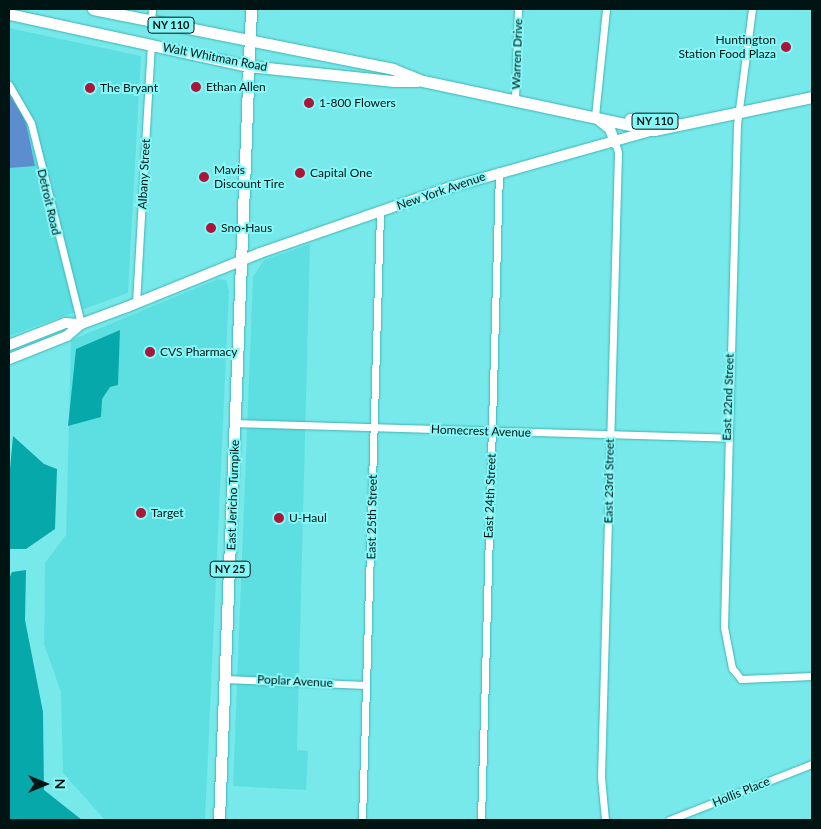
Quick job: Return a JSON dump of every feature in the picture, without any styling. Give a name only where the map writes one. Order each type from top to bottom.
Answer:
[{"type":"main road","name":"Walt Whitman Road","points":[[93,9],[151,15],[249,42],[393,69],[423,81],[654,130]]},
{"type":"main road","name":"NY 25","points":[[242,260],[251,9]]},
{"type":"main road","name":"Walt Whitman Road","points":[[9,14],[248,66],[394,82],[423,81]]},
{"type":"main road","name":"New York Avenue","points":[[654,130],[812,97]]},
{"type":"main road","name":"Walt Whitman Road","points":[[595,116],[673,121],[716,116]]},
{"type":"main road","name":"East Jericho Turnpike","points":[[219,820],[242,260]]},
{"type":"street","name":"Warren Drive","points":[[515,100],[518,9]]},
{"type":"street","points":[[606,9],[595,116],[610,129],[615,143]]},
{"type":"street","name":"East 22nd Street","points":[[752,9],[739,112],[727,438],[724,627],[732,668],[741,679],[812,676]]},
{"type":"street","name":"Albany Street","points":[[136,303],[151,44]]},
{"type":"street","name":"Detroit Road","points":[[9,85],[31,123],[82,324]]},
{"type":"street","name":"New York Avenue","points":[[9,359],[68,336],[82,324],[242,260],[499,171],[615,143],[654,130]]},
{"type":"street","name":"East 23rd Street","points":[[605,820],[601,777],[618,152],[615,143]]},
{"type":"street","name":"East 24th Street","points":[[481,820],[499,171]]},
{"type":"street","name":"East 25th Street","points":[[362,820],[380,213]]},
{"type":"street","name":"New York Avenue","points":[[9,345],[65,323],[82,324]]},
{"type":"street","name":"Homecrest Avenue","points":[[236,423],[727,438]]},
{"type":"street","name":"Poplar Avenue","points":[[225,679],[366,685]]},
{"type":"street","name":"Hollis Place","points":[[669,820],[812,764]]},
{"type":"shaded area","points":[[9,28],[141,56],[128,293],[9,336]]},
{"type":"shaded area","points":[[9,90],[26,123],[35,166],[9,168]]},
{"type":"shaded area","points":[[310,244],[297,750],[308,751],[306,790],[233,786],[253,277],[264,260]]},
{"type":"shaded area","points":[[218,279],[226,280],[229,291],[205,820],[105,820],[63,773],[61,692],[44,644],[45,563],[66,535],[71,340]]},
{"type":"shaded area","points":[[120,330],[118,385],[110,387],[102,399],[101,417],[68,426],[76,349]]},
{"type":"shaded area","points":[[13,436],[44,464],[57,469],[55,529],[26,549],[9,549],[9,480]]},
{"type":"shaded area","points":[[26,570],[25,620],[43,712],[44,790],[82,820],[9,820],[9,579],[12,572]]},
{"type":"place","name":"Huntington Station Food Plaza","points":[[786,47]]},
{"type":"place","name":"Ethan Allen","points":[[196,87]]},
{"type":"place","name":"The Bryant","points":[[90,88]]},
{"type":"place","name":"1-800 Flowers","points":[[309,103]]},
{"type":"place","name":"Capital One","points":[[300,173]]},
{"type":"place","name":"Mavis Discount Tire","points":[[204,177]]},
{"type":"place","name":"Sno-Haus","points":[[211,228]]},
{"type":"place","name":"CVS Pharmacy","points":[[150,352]]},
{"type":"place","name":"Target","points":[[141,513]]},
{"type":"place","name":"U-Haul","points":[[279,518]]}]
